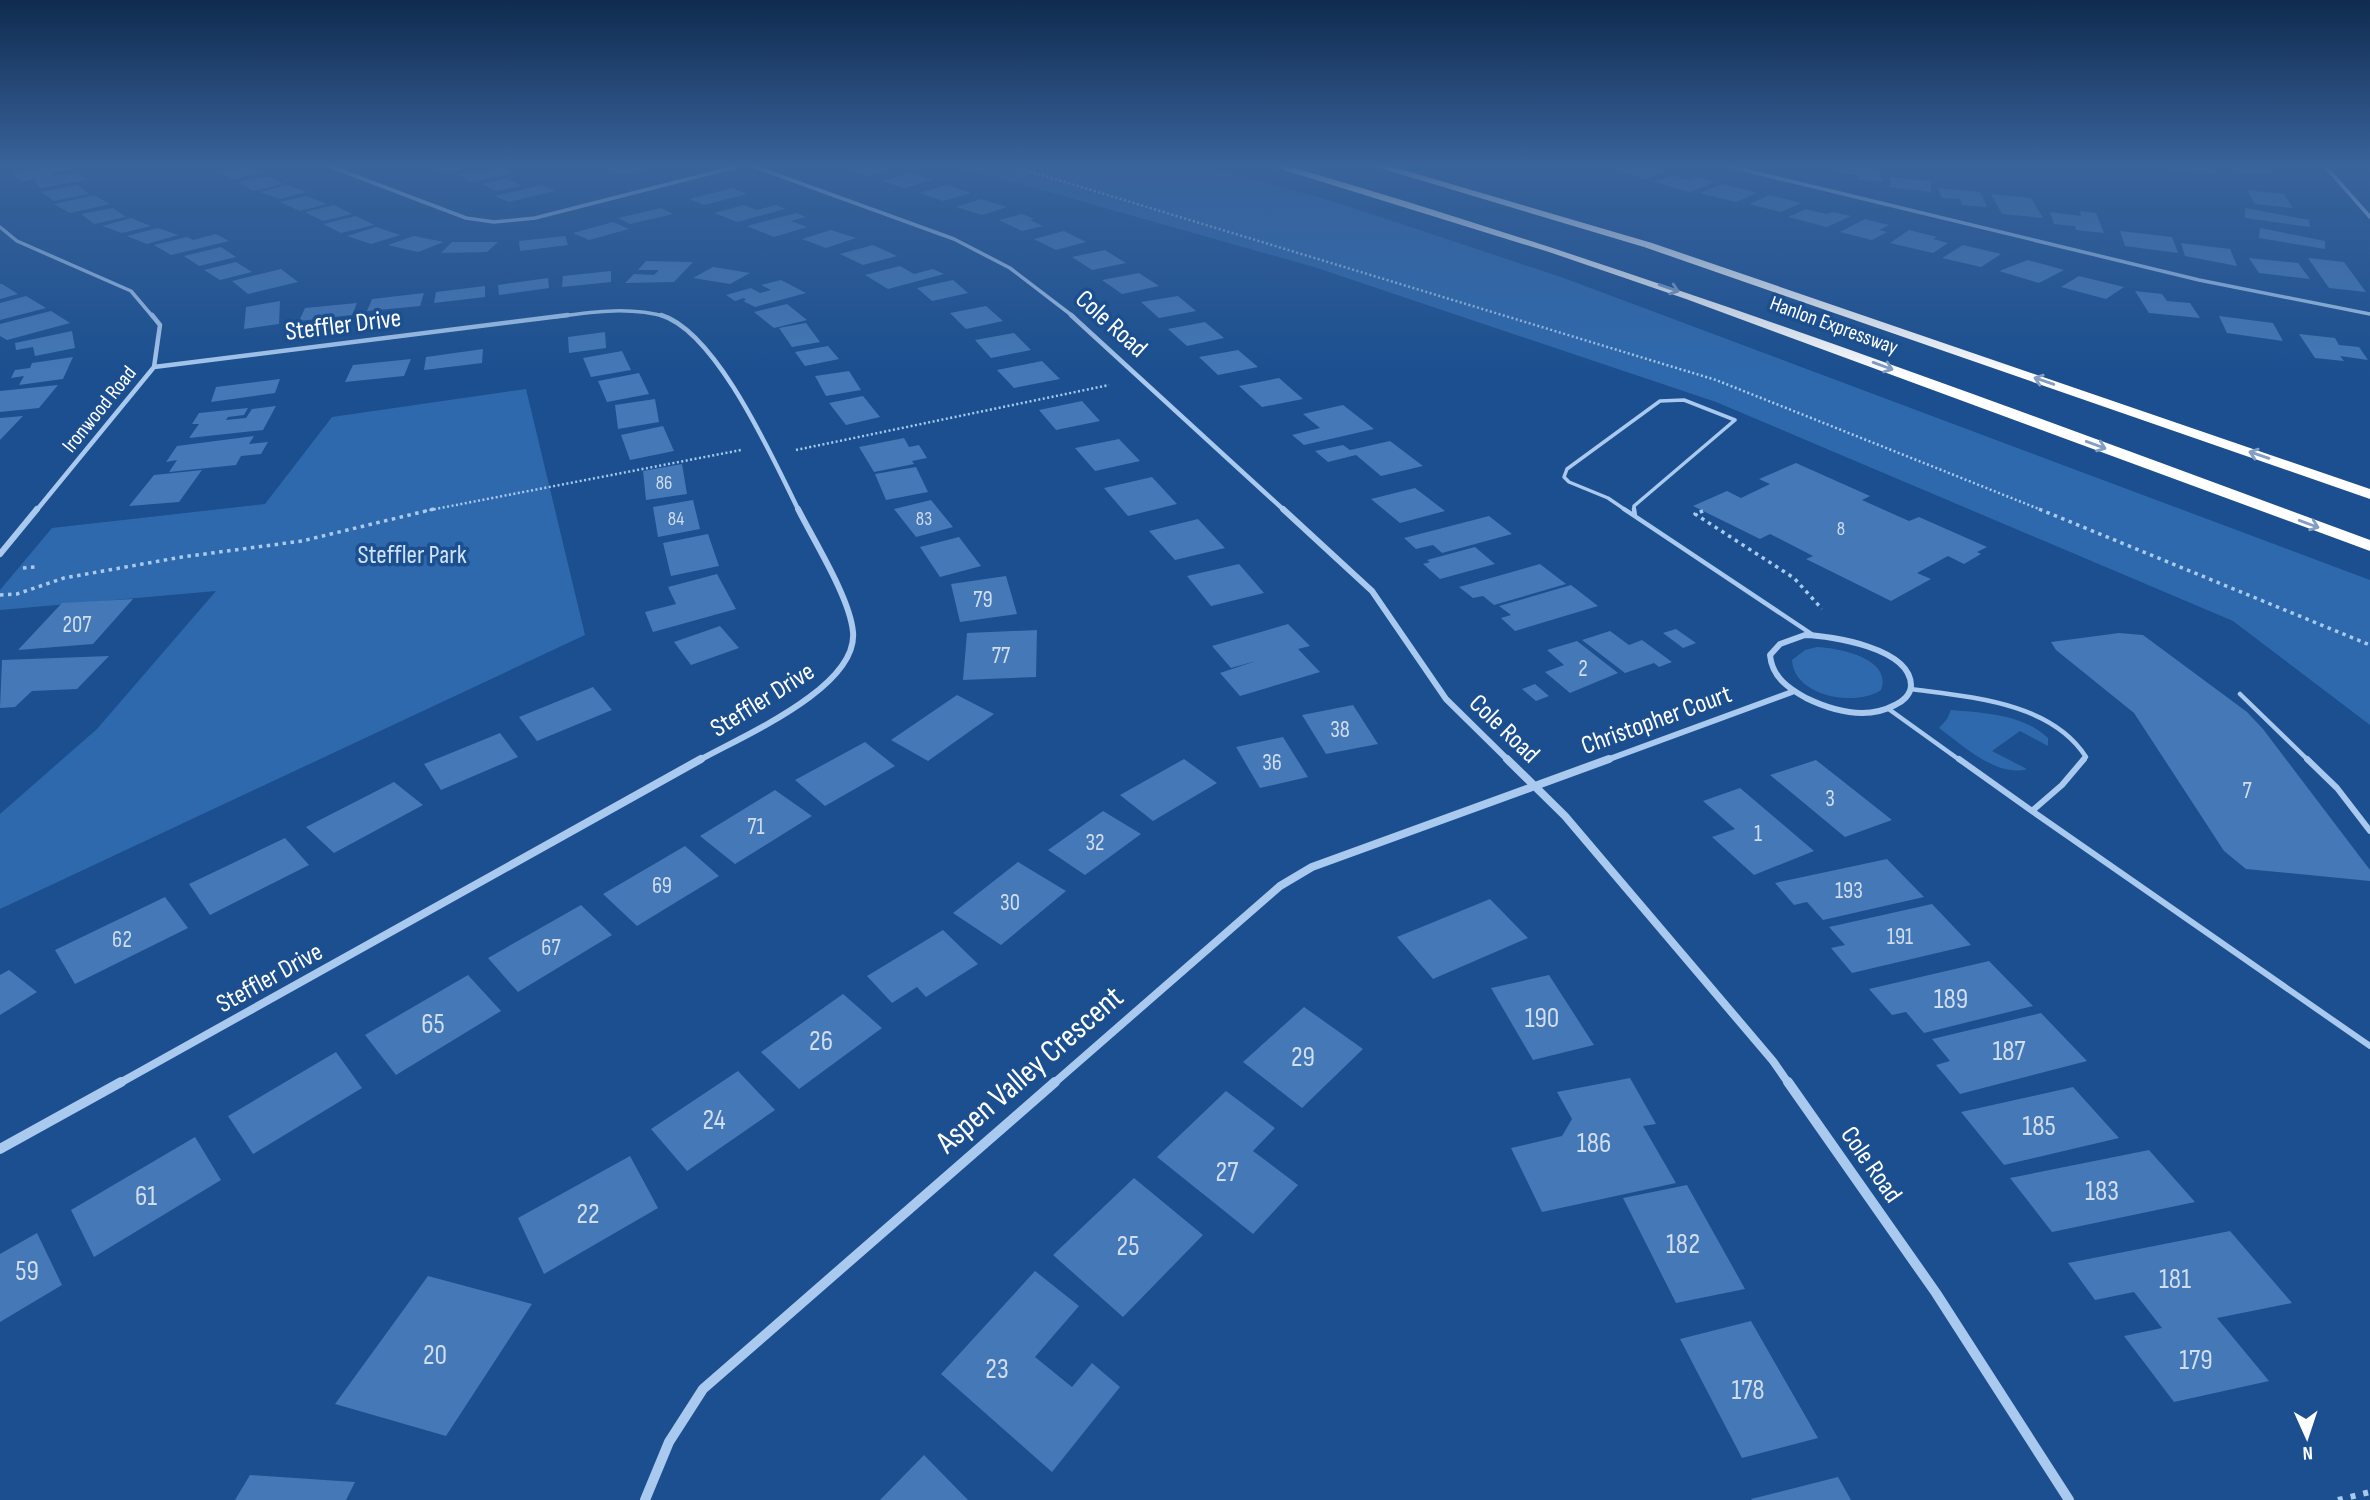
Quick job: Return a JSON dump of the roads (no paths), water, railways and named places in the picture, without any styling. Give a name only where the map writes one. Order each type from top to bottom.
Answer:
[{"type":"highway","name":"Hanlon Expressway","points":[[1514,236],[1694,297],[2370,546]]},
{"type":"highway","name":"Hanlon Expressway","points":[[1617,236],[2370,494]]},
{"type":"street","name":"Ironwood Road","points":[[0,554],[154,366],[160,326],[131,291],[11,236]]},
{"type":"street","name":"Cole Road","points":[[944,236],[1010,268],[1052,297],[1372,591],[1446,699],[1565,816],[1773,1061],[1936,1293],[2069,1500]]},
{"type":"street","points":[[2019,236],[2199,279],[2370,314]]},
{"type":"street","name":"Steffler Drive","points":[[0,1149],[767,723],[820,689],[840,669],[850,652],[854,637],[847,607],[765,445],[714,355],[684,326],[672,319],[647,312],[603,311],[154,366]]},
{"type":"street","points":[[1813,635],[1845,638],[1884,654],[1899,665],[1908,677],[1911,689],[1908,698],[1890,710],[1851,713],[1829,708],[1792,692],[1777,678],[1770,666],[1770,655],[1776,646],[1789,639],[1813,635]]},
{"type":"street","name":"Christopher Court","points":[[1534,784],[1792,692]]},
{"type":"street","name":"Aspen Valley Crescent","points":[[645,1500],[654,1467],[676,1426],[703,1390],[1251,909],[1280,886],[1312,867],[1534,784]]},
{"type":"lane","points":[[1635,516],[1634,506],[1733,424],[1735,421],[1732,417],[1684,400],[1660,401],[1564,473],[1569,482],[1608,498],[1813,635]]},
{"type":"lane","points":[[1911,689],[2038,715],[2057,725],[2082,746],[2086,757],[2062,785],[2032,811]]},
{"type":"lane","points":[[2240,694],[2337,788],[2370,831]]},
{"type":"lane","points":[[1890,710],[2370,1046]]},
{"type":"park label","name":"Steffler Park","points":[[412,554]]}]
